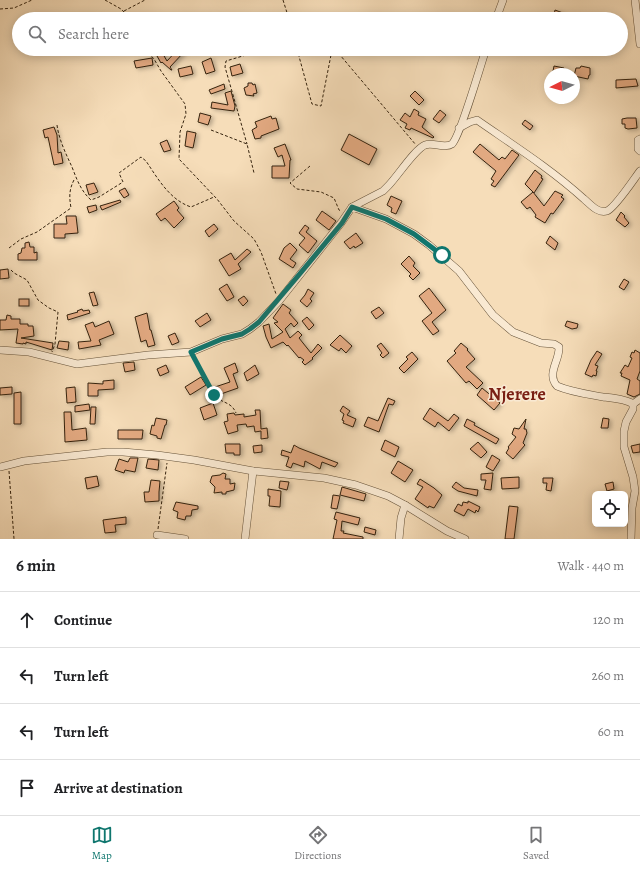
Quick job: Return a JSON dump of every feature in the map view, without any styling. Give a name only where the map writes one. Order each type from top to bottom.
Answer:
[{"type":"street","points":[[499,12],[503,0]]},
{"type":"street","points":[[636,0],[640,44]]},
{"type":"street","points":[[0,350],[29,352],[77,364],[148,355],[191,352],[222,339],[242,334],[259,322],[352,207],[383,191],[418,148],[431,144],[445,146],[451,144],[456,139],[484,56]]},
{"type":"street","points":[[459,128],[477,120],[569,186],[593,207],[600,211],[608,211],[615,205],[640,171]]},
{"type":"street","points":[[640,139],[638,140],[638,149],[640,151]]},
{"type":"street","points":[[352,207],[386,219],[414,234],[429,245],[459,271],[493,315],[513,332],[541,343],[554,344],[559,347],[559,352],[552,373],[554,383],[557,386],[576,392],[631,402],[633,404]]},
{"type":"street","points":[[631,539],[632,508],[635,491],[633,477],[624,447],[624,431],[626,422],[633,409],[633,404],[640,399]]},
{"type":"street","points":[[0,467],[24,461],[107,452],[140,453],[194,460],[253,471],[324,478],[356,485],[388,496],[447,531],[465,539]]},
{"type":"street","points":[[245,539],[253,471]]},
{"type":"street","points":[[399,539],[401,518],[405,505]]},
{"type":"street","points":[[157,535],[185,539]]},
{"type":"path","points":[[0,9],[14,8],[32,0]]},
{"type":"path","points":[[105,0],[123,11],[145,0]]},
{"type":"path","points":[[283,0],[286,12]]},
{"type":"path","points":[[151,56],[161,72],[185,104],[186,114],[180,132],[178,159],[215,197],[234,221],[254,239],[261,252],[278,300]]},
{"type":"path","points":[[243,56],[226,61],[226,67],[254,173]]},
{"type":"path","points":[[299,56],[312,104],[321,106],[331,56]]},
{"type":"path","points":[[341,56],[418,148]]},
{"type":"path","points":[[57,125],[65,155],[85,194],[91,200],[99,197],[123,182],[119,173],[141,157],[146,161],[170,194],[183,204],[191,207],[215,197]]},
{"type":"path","points":[[211,130],[247,144]]},
{"type":"path","points":[[310,166],[290,183],[297,189],[322,192],[334,198],[339,210],[346,215]]},
{"type":"path","points":[[9,248],[20,239],[37,232],[71,208],[69,195],[71,185],[76,178]]},
{"type":"path","points":[[11,270],[27,280],[38,300],[49,308],[58,312],[55,344],[52,352],[47,356]]},
{"type":"path","points":[[191,352],[214,395],[222,401],[231,404],[236,413]]},
{"type":"path","points":[[157,535],[168,457]]},
{"type":"path","points":[[8,464],[14,539]]},
{"type":"building","points":[[157,56],[164,56],[167,61],[172,56],[180,56],[170,67],[172,70],[162,62],[161,63]]},
{"type":"building","points":[[152,58],[153,65],[136,68],[134,61]]},
{"type":"building","points":[[211,58],[215,71],[206,74],[202,62]]},
{"type":"building","points":[[240,64],[243,73],[232,76],[230,67]]},
{"type":"building","points":[[191,66],[193,74],[180,77],[178,69]]},
{"type":"building","points":[[554,66],[564,68],[554,68]]},
{"type":"building","points":[[581,66],[590,68],[590,75],[588,79],[580,77]]},
{"type":"building","points":[[636,79],[638,86],[616,88],[616,80]]},
{"type":"building","points":[[248,83],[252,83],[253,85],[255,84],[257,93],[253,94],[254,96],[246,95],[244,88],[248,86]]},
{"type":"building","points":[[224,84],[225,89],[211,94],[209,90]]},
{"type":"building","points":[[231,91],[235,106],[234,111],[211,108],[212,102],[228,105],[225,93]]},
{"type":"building","points":[[415,91],[424,100],[419,105],[410,96]]},
{"type":"building","points":[[414,109],[419,112],[418,115],[426,119],[422,127],[434,137],[433,138],[411,128],[410,130],[405,128],[407,124],[400,120],[405,113],[410,117]]},
{"type":"building","points":[[440,110],[446,115],[439,123],[433,119]]},
{"type":"building","points":[[200,113],[211,116],[208,125],[198,122]]},
{"type":"building","points":[[271,116],[272,119],[276,118],[279,129],[261,136],[261,138],[255,139],[252,130],[257,127],[255,122]]},
{"type":"building","points":[[636,118],[637,128],[625,128],[625,124],[622,124],[622,119]]},
{"type":"building","points":[[525,120],[533,126],[530,130],[522,124]]},
{"type":"building","points":[[54,127],[57,135],[58,153],[61,152],[63,163],[54,165],[48,137],[45,138],[43,130]]},
{"type":"building","points":[[187,131],[196,133],[193,148],[185,146]]},
{"type":"building","points":[[349,134],[377,149],[369,165],[341,150]]},
{"type":"building","points":[[167,140],[171,150],[164,152],[160,143]]},
{"type":"building","points":[[285,144],[291,160],[289,178],[272,178],[272,166],[285,166],[282,155],[278,157],[274,148]]},
{"type":"building","points":[[480,144],[499,160],[502,157],[505,159],[512,150],[519,155],[495,187],[491,185],[494,181],[491,179],[496,171],[473,152]]},
{"type":"building","points":[[535,170],[542,176],[541,178],[543,179],[534,193],[525,184]]},
{"type":"building","points":[[94,183],[98,192],[89,195],[86,185]]},
{"type":"building","points":[[125,188],[129,195],[124,198],[119,191]]},
{"type":"building","points":[[555,191],[563,195],[561,197],[564,199],[553,214],[551,213],[545,223],[535,217],[536,215],[530,207],[527,209],[521,202],[533,192],[544,206]]},
{"type":"building","points":[[391,196],[402,201],[396,214],[391,212],[392,208],[387,205]]},
{"type":"building","points":[[120,200],[121,202],[102,210],[100,206]]},
{"type":"building","points":[[174,201],[179,208],[177,210],[184,218],[174,228],[165,218],[161,221],[156,214]]},
{"type":"building","points":[[96,205],[97,210],[89,213],[87,207]]},
{"type":"building","points":[[322,211],[336,221],[329,230],[316,220]]},
{"type":"building","points":[[621,212],[629,223],[625,227],[616,220]]},
{"type":"building","points":[[66,216],[76,216],[78,233],[65,234],[65,238],[54,238],[54,224],[67,224]]},
{"type":"building","points":[[214,224],[218,229],[209,237],[205,231]]},
{"type":"building","points":[[305,225],[309,228],[306,232],[317,241],[308,253],[299,245],[305,238],[299,233]]},
{"type":"building","points":[[356,233],[363,243],[350,249],[344,242]]},
{"type":"building","points":[[550,236],[558,243],[555,250],[546,243]]},
{"type":"building","points":[[29,242],[30,247],[34,247],[34,253],[37,252],[37,260],[18,260],[18,254],[21,253],[22,248],[25,248],[25,243]]},
{"type":"building","points":[[290,243],[297,250],[290,259],[296,263],[293,268],[279,259],[284,248]]},
{"type":"building","points":[[247,249],[251,252],[238,264],[241,269],[229,276],[219,260],[231,253],[235,260]]},
{"type":"building","points":[[409,256],[415,263],[413,266],[420,273],[413,280],[409,276],[411,274],[401,264]]},
{"type":"building","points":[[8,269],[9,278],[0,279],[0,270]]},
{"type":"building","points":[[624,279],[629,282],[624,290],[619,287]]},
{"type":"building","points":[[227,284],[234,297],[227,301],[219,289]]},
{"type":"building","points":[[429,288],[446,310],[432,322],[439,331],[433,335],[422,321],[432,313],[419,296]]},
{"type":"building","points":[[308,289],[314,293],[310,299],[312,301],[307,307],[300,301]]},
{"type":"building","points":[[94,292],[98,305],[93,306],[89,293]]},
{"type":"building","points":[[244,296],[248,301],[243,306],[238,300]]},
{"type":"building","points":[[19,299],[29,299],[29,306],[19,306]]},
{"type":"building","points":[[283,304],[291,310],[289,313],[298,323],[294,327],[291,323],[285,329],[290,338],[298,331],[302,335],[299,338],[311,353],[318,344],[322,348],[312,358],[313,359],[305,365],[302,362],[304,360],[300,357],[299,358],[288,345],[287,346],[283,342],[271,348],[266,337],[263,326],[269,324],[272,339],[283,332],[274,323],[278,322],[273,318]]},
{"type":"building","points":[[379,307],[384,313],[376,319],[371,312]]},
{"type":"building","points":[[82,309],[83,311],[89,310],[90,313],[68,320],[67,315],[78,312],[77,311]]},
{"type":"building","points":[[147,313],[150,330],[155,345],[148,347],[146,340],[141,342],[135,317]]},
{"type":"building","points":[[207,313],[211,320],[200,327],[195,321]]},
{"type":"building","points":[[7,315],[11,316],[11,319],[20,319],[20,324],[28,324],[28,326],[33,326],[34,336],[21,338],[53,343],[52,350],[26,342],[26,344],[16,343],[18,329],[0,330],[0,320],[6,320]]},
{"type":"building","points":[[307,317],[314,325],[309,330],[302,321]]},
{"type":"building","points":[[109,321],[114,334],[99,340],[101,345],[79,349],[78,342],[91,341],[85,325],[93,322],[95,327]]},
{"type":"building","points":[[567,321],[578,324],[577,328],[572,329],[565,326]]},
{"type":"building","points":[[175,333],[179,342],[172,345],[168,336]]},
{"type":"building","points":[[340,335],[352,346],[346,353],[341,348],[339,351],[330,345]]},
{"type":"building","points":[[59,341],[69,342],[68,350],[57,348]]},
{"type":"building","points":[[381,343],[389,353],[383,358],[380,355],[382,353],[377,346]]},
{"type":"building","points":[[461,343],[468,349],[467,350],[475,359],[466,367],[483,383],[477,389],[469,381],[466,383],[447,361],[456,353],[454,351]]},
{"type":"building","points":[[635,350],[640,353],[640,371],[637,379],[640,381],[640,394],[634,397],[627,394],[630,380],[621,376],[622,373],[620,373],[625,365],[628,367],[632,358],[630,357],[632,352],[634,353]]},
{"type":"building","points":[[597,351],[602,354],[595,365],[598,366],[596,376],[593,375],[592,377],[585,374]]},
{"type":"building","points":[[412,352],[418,359],[404,373],[399,368],[408,359],[406,357]]},
{"type":"building","points":[[134,362],[135,370],[125,372],[123,363]]},
{"type":"building","points":[[235,363],[238,372],[233,374],[238,388],[218,395],[215,387],[230,382],[224,368]]},
{"type":"building","points":[[166,365],[169,372],[160,376],[157,369]]},
{"type":"building","points":[[255,365],[259,374],[247,381],[244,373]]},
{"type":"building","points":[[201,377],[206,385],[190,395],[185,387]]},
{"type":"building","points":[[114,380],[114,389],[98,390],[98,396],[88,396],[88,383],[103,384],[103,381]]},
{"type":"building","points":[[12,387],[12,394],[0,395],[0,388]]},
{"type":"building","points":[[75,387],[76,402],[67,403],[66,388]]},
{"type":"building","points":[[482,388],[500,403],[494,410],[477,395]]},
{"type":"building","points":[[21,392],[21,424],[14,424],[14,393]]},
{"type":"building","points":[[388,398],[395,401],[393,405],[389,404],[379,432],[364,426],[368,417],[378,421]]},
{"type":"building","points":[[213,403],[217,415],[204,420],[200,408]]},
{"type":"building","points":[[89,404],[90,410],[75,412],[75,406]]},
{"type":"building","points":[[343,406],[350,411],[347,415],[356,419],[353,427],[343,423],[344,421],[342,420],[344,414],[340,411]]},
{"type":"building","points":[[91,407],[96,407],[95,424],[90,424]]},
{"type":"building","points":[[430,408],[448,421],[454,414],[459,418],[449,431],[438,422],[435,427],[423,419]]},
{"type":"building","points":[[255,410],[260,410],[261,429],[267,428],[268,438],[261,439],[261,431],[255,432],[254,426],[247,427],[246,424],[237,425],[238,431],[228,434],[224,422],[228,421],[227,414],[244,414],[244,417],[256,415]]},
{"type":"building","points":[[64,412],[71,412],[72,430],[86,428],[87,440],[65,442]]},
{"type":"building","points":[[156,418],[167,420],[161,439],[150,434],[152,425],[154,426]]},
{"type":"building","points":[[603,418],[609,419],[608,428],[601,428]]},
{"type":"building","points":[[467,419],[475,423],[474,425],[499,439],[496,444],[464,426]]},
{"type":"building","points":[[526,419],[524,429],[526,429],[527,433],[523,443],[525,445],[513,459],[506,453],[509,448],[508,447],[516,437],[512,434],[514,428],[519,429]]},
{"type":"building","points":[[118,430],[143,430],[142,439],[118,439]]},
{"type":"building","points":[[385,440],[399,447],[395,457],[381,450]]},
{"type":"building","points":[[478,442],[487,452],[481,458],[470,449]]},
{"type":"building","points":[[225,444],[240,444],[240,455],[226,453]]},
{"type":"building","points":[[640,444],[640,452],[633,453],[631,446]]},
{"type":"building","points":[[262,445],[262,452],[254,453],[253,446]]},
{"type":"building","points":[[294,445],[338,463],[335,467],[322,462],[320,469],[305,461],[304,467],[293,463],[291,468],[286,466],[289,457],[281,455],[282,450],[291,453]]},
{"type":"building","points":[[492,455],[500,460],[493,471],[486,467]]},
{"type":"building","points":[[130,458],[138,458],[135,472],[125,470],[124,473],[115,470],[119,459],[128,462]]},
{"type":"building","points":[[148,459],[159,460],[158,470],[146,468]]},
{"type":"building","points":[[398,461],[413,470],[405,482],[391,473]]},
{"type":"building","points":[[223,473],[226,474],[225,479],[230,479],[230,484],[235,483],[234,490],[226,492],[226,494],[222,494],[222,492],[214,493],[215,487],[210,482],[212,476]]},
{"type":"building","points":[[493,473],[491,490],[484,489],[486,480],[481,480],[481,474]]},
{"type":"building","points":[[97,476],[99,486],[87,489],[85,478]]},
{"type":"building","points":[[519,477],[519,488],[502,489],[501,478]]},
{"type":"building","points":[[543,478],[553,478],[551,491],[546,490],[547,483],[543,483]]},
{"type":"building","points":[[420,479],[442,495],[434,508],[429,506],[428,508],[415,499],[423,487],[417,484]]},
{"type":"building","points":[[151,480],[160,481],[159,501],[145,502],[144,492],[149,492]]},
{"type":"building","points":[[280,481],[289,482],[287,490],[279,488]]},
{"type":"building","points":[[456,482],[464,488],[478,490],[477,496],[458,491],[452,487]]},
{"type":"building","points":[[613,482],[614,489],[607,491],[605,484]]},
{"type":"building","points":[[342,487],[366,494],[364,501],[340,495]]},
{"type":"building","points":[[268,489],[281,491],[280,507],[269,506],[270,496],[268,496]]},
{"type":"building","points":[[333,495],[340,496],[337,509],[331,508]]},
{"type":"building","points":[[468,501],[480,507],[478,512],[476,510],[475,513],[468,509],[464,516],[454,511],[458,504],[462,506],[463,502],[468,503]]},
{"type":"building","points":[[176,502],[198,506],[198,509],[192,510],[191,516],[186,516],[185,520],[177,518],[178,512],[173,510]]},
{"type":"building","points":[[509,506],[518,507],[514,539],[505,539]]},
{"type":"building","points":[[336,512],[360,518],[358,525],[342,521],[341,531],[344,531],[343,533],[363,537],[363,539],[333,539],[337,520],[334,519]]},
{"type":"building","points":[[126,517],[126,524],[115,525],[116,532],[105,533],[103,520]]},
{"type":"building","points":[[365,527],[376,530],[375,535],[364,532]]},
{"type":"district","name":"Njerere","points":[[517,394]]},
{"type":"route","points":[[214,395],[191,352],[222,339],[242,334],[259,322],[342,223],[352,207],[386,219],[414,234],[442,255]]}]
